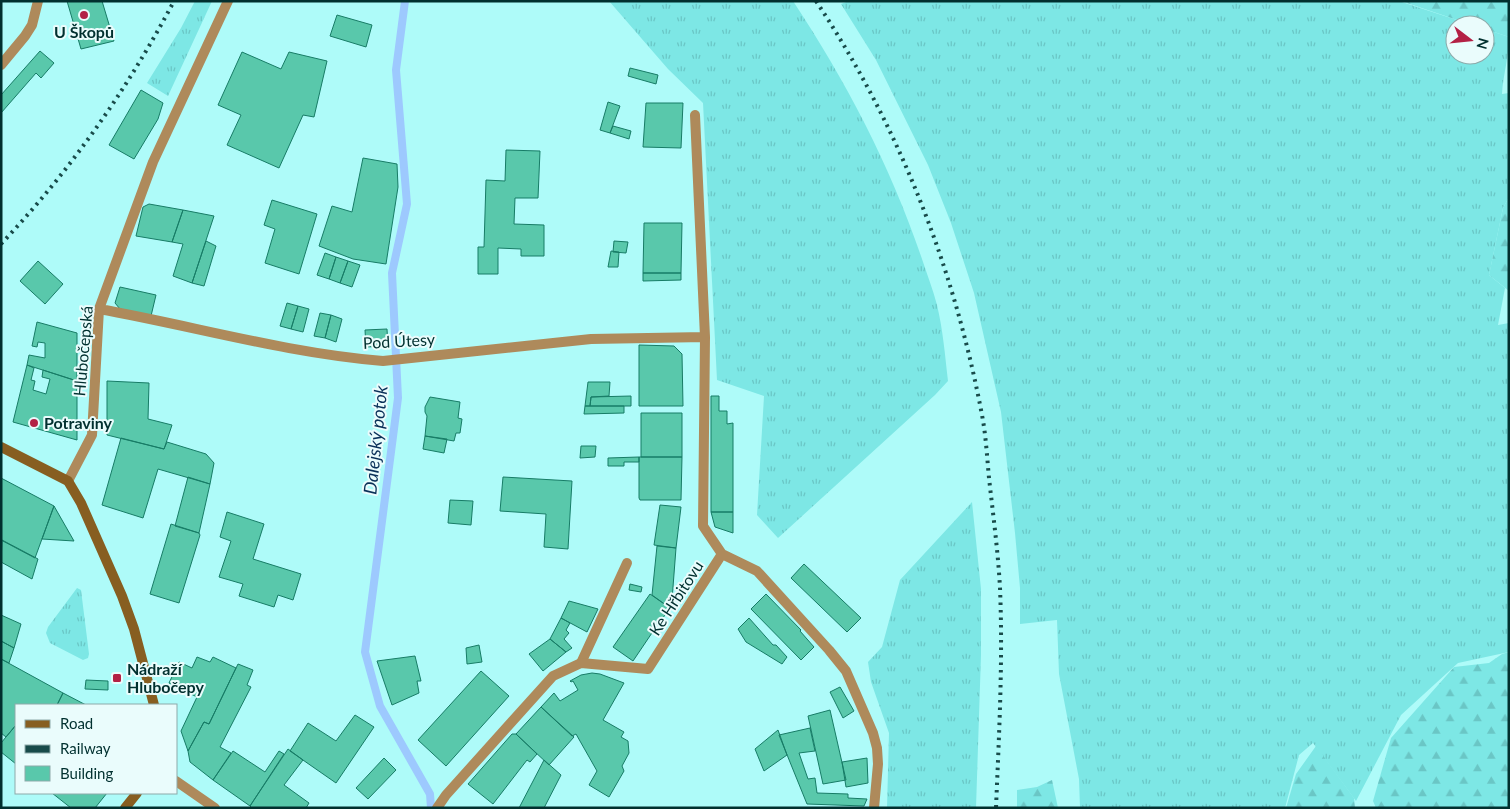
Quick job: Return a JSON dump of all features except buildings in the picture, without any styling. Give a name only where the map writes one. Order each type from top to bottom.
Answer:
[{"type":"street","points":[[1,65],[25,36],[32,24],[38,1]]},
{"type":"street","name":"Hlubočepská","points":[[68,481],[92,435],[99,309],[153,162],[228,1]]},
{"type":"street","points":[[695,115],[705,337],[703,526],[722,554]]},
{"type":"street","name":"Pod Útesy","points":[[99,309],[300,351],[383,361],[592,339],[705,337]]},
{"type":"street","points":[[1,447],[68,481],[81,503],[122,596],[134,629],[154,704]]},
{"type":"street","name":"Ke Hřbitovu","points":[[581,663],[648,669],[722,554],[757,571],[846,671],[873,733],[877,748],[878,764],[874,808]]},
{"type":"street","points":[[437,808],[446,795],[553,676],[581,663],[627,564]]},
{"type":"street","points":[[178,782],[211,807]]},
{"type":"street","points":[[125,808],[136,794]]},
{"type":"green space","points":[[195,1],[212,1],[168,96],[147,83],[181,28]]},
{"type":"green space","points":[[609,1],[793,1],[831,62],[882,158],[910,225],[934,294],[941,324],[948,381],[778,538],[757,515],[764,396],[717,380],[703,103],[668,69]]},
{"type":"green space","points":[[849,1],[1399,1],[1445,16],[1445,65],[1495,65],[1495,32],[1509,37],[1502,94],[1509,93],[1509,197],[1503,208],[1489,275],[1505,288],[1498,325],[1509,323],[1509,652],[1458,663],[1401,715],[1356,801],[1313,743],[1299,755],[1285,808],[1080,808],[1079,779],[1059,674],[1057,620],[1020,624],[1020,588],[1001,412],[974,293],[951,223],[928,165],[876,60],[841,4]]},
{"type":"green space","points":[[1401,1],[1509,1],[1509,37],[1495,32],[1495,15],[1445,16]]},
{"type":"green space","points":[[1509,197],[1509,291],[1489,275],[1503,208]]},
{"type":"green space","points":[[972,502],[981,589],[981,655],[976,808],[887,808],[889,733],[871,682],[868,662],[882,647],[900,580]]},
{"type":"green space","points":[[77,588],[81,590],[89,654],[88,658],[83,660],[50,643],[46,633],[48,627]]},
{"type":"green space","points":[[1509,652],[1509,808],[1376,808],[1373,801],[1391,738],[1454,667],[1489,663],[1502,654]]},
{"type":"green space","points":[[1316,746],[1354,798],[1355,808],[1286,808],[1296,774]]},
{"type":"green space","points":[[1052,780],[1058,808],[1017,808],[1017,790],[1037,787]]},
{"type":"waterway","name":"Dalejský potok","points":[[405,1],[396,70],[407,204],[392,273],[398,398],[365,652],[380,706],[430,794],[431,808]]},
{"type":"railway","points":[[1,244],[51,188],[96,128],[137,66],[174,1]]},
{"type":"railway","points":[[816,1],[846,49],[873,98],[898,148],[920,199],[956,305],[970,360],[982,415],[1000,588],[1001,670],[996,808]]},
{"type":"place","name":"U Škopů","points":[[84,15]]},
{"type":"place","name":"Potraviny","points":[[34,423]]},
{"type":"place","name":"Nádraží Hlubočepy","points":[[117,678]]}]
